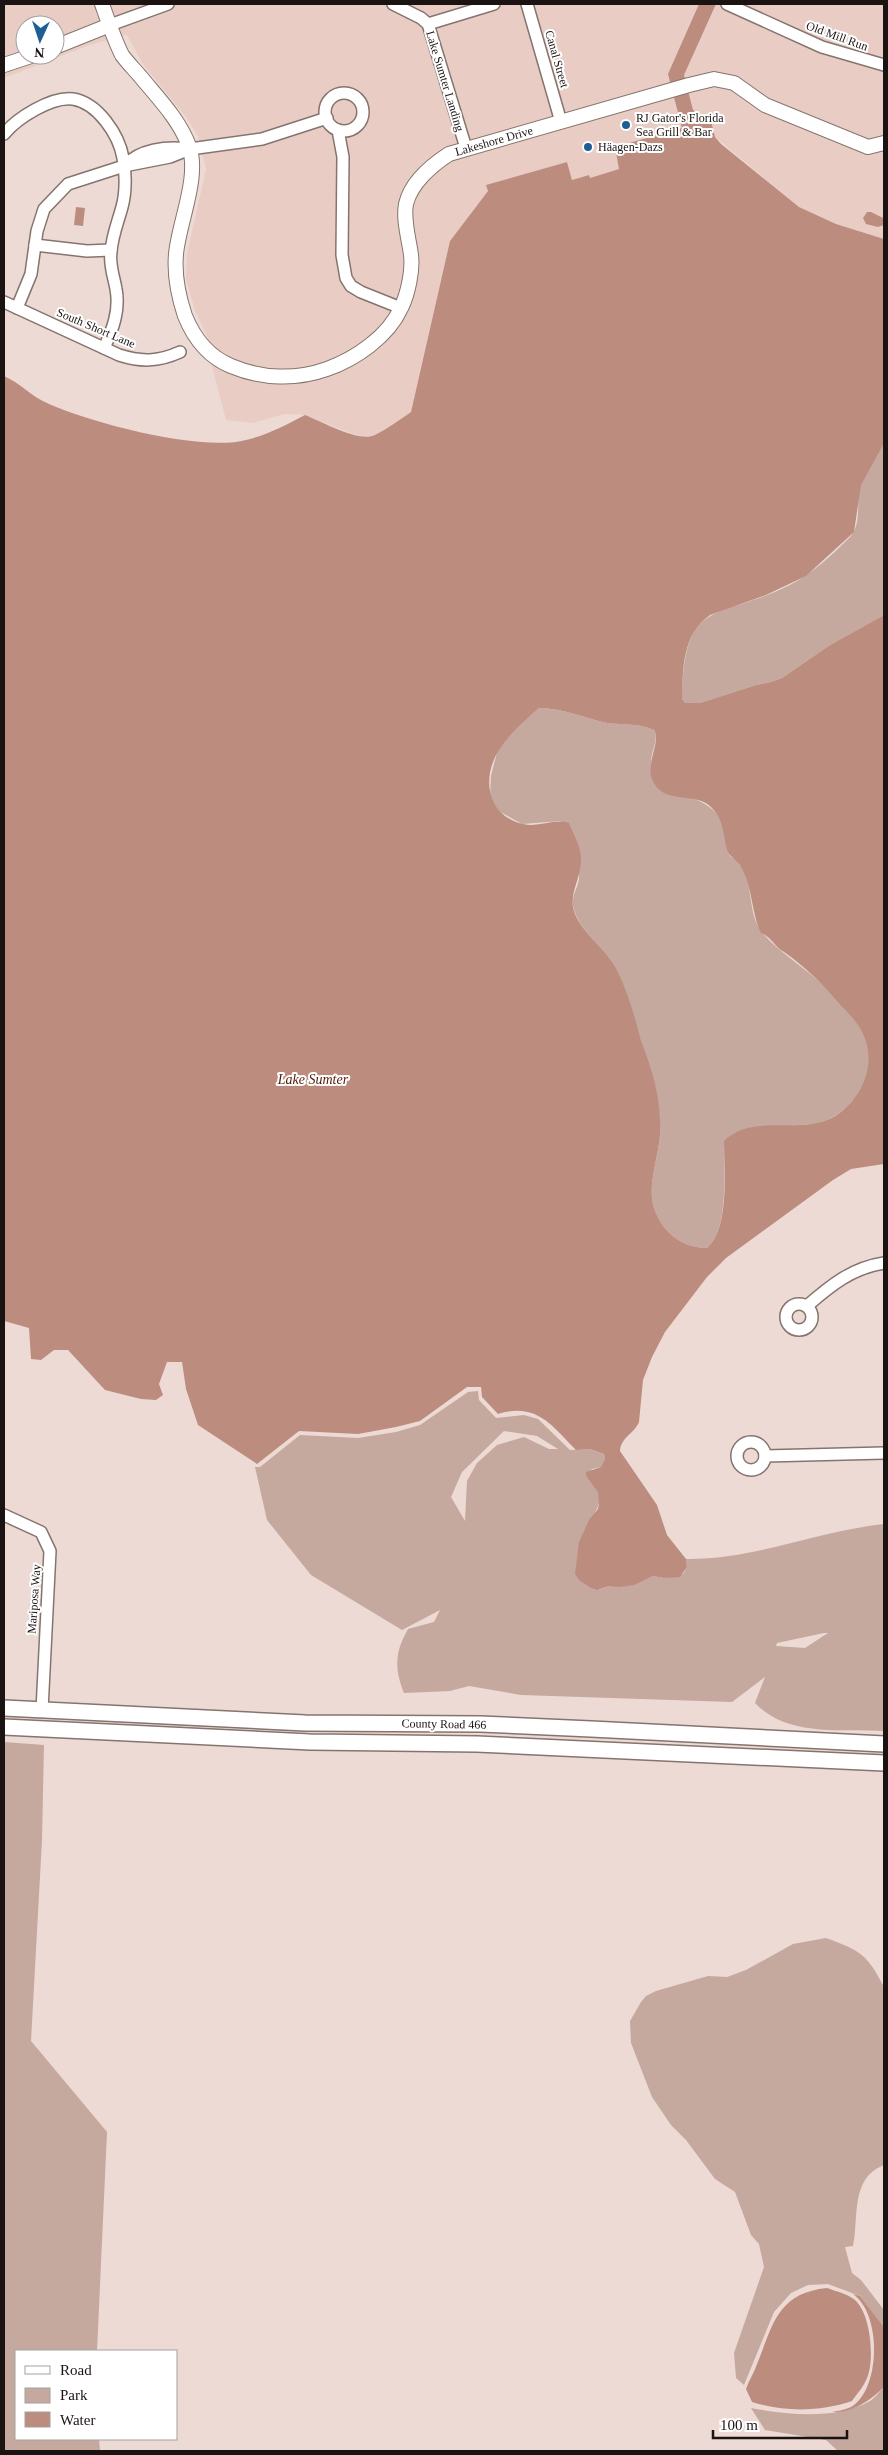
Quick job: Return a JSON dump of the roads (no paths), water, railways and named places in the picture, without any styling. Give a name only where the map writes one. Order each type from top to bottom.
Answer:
[{"type":"main road","name":"County Road 466","points":[[4,1708],[306,1723],[480,1724],[884,1744]]},
{"type":"main road","name":"County Road 466","points":[[4,1727],[310,1742],[477,1744],[884,1763]]},
{"type":"street","name":"Lakeshore Drive","points":[[102,4],[123,56],[172,115],[182,130],[190,149],[190,182],[176,254],[175,276],[178,296],[190,328],[213,356],[245,372],[266,376],[313,374],[356,355],[376,340],[401,308],[409,278],[411,258],[406,226],[406,203],[418,182],[433,164],[449,154],[689,84],[714,79],[734,83],[765,105],[868,147],[884,143]]},
{"type":"street","points":[[65,43],[168,4]]},
{"type":"street","name":"Lake Sumter Landing","points":[[392,4],[421,18],[428,24],[466,148]]},
{"type":"street","points":[[428,24],[494,4]]},
{"type":"street","name":"Canal Street","points":[[527,4],[561,122]]},
{"type":"street","name":"Old Mill Run","points":[[727,4],[822,47],[884,65]]},
{"type":"street","points":[[347,94],[358,99],[363,110],[360,122],[351,130],[338,130],[329,124],[327,118],[328,104],[335,96],[347,94]]},
{"type":"street","points":[[4,134],[26,115],[59,100],[74,100],[89,106],[106,122],[118,140],[124,166],[122,206],[110,259],[118,304],[113,327],[104,348]]},
{"type":"street","points":[[17,308],[31,274],[35,245],[44,209],[59,191],[73,182],[124,166],[170,157],[190,149],[262,138],[327,118]]},
{"type":"street","points":[[338,130],[343,157],[342,255],[346,278],[351,286],[361,292],[401,308]]},
{"type":"street","points":[[35,245],[87,251],[111,250]]},
{"type":"street","name":"South Short Lane","points":[[4,302],[127,357],[147,361],[168,357],[180,352]]},
{"type":"street","points":[[807,1306],[839,1279],[862,1268],[884,1263]]},
{"type":"street","points":[[765,1456],[884,1452]]},
{"type":"street","name":"Mariposa Way","points":[[4,1515],[41,1532],[50,1551],[42,1710]]},
{"type":"street","points":[[41,1729],[42,1710]]},
{"type":"water","name":"Lake Sumter","points":[[699,4],[716,4],[684,75],[693,110],[711,121],[715,137],[721,144],[799,207],[836,224],[884,239],[884,443],[861,485],[854,532],[806,576],[766,595],[710,615],[701,623],[689,642],[686,653],[682,699],[685,703],[700,703],[782,678],[830,645],[884,615],[884,1164],[851,1169],[726,1258],[707,1277],[665,1332],[643,1380],[639,1422],[623,1442],[620,1451],[657,1505],[667,1535],[686,1559],[687,1567],[680,1577],[664,1578],[653,1576],[635,1585],[609,1586],[598,1590],[579,1580],[575,1574],[579,1542],[599,1504],[598,1492],[586,1476],[586,1472],[601,1467],[605,1458],[604,1454],[590,1449],[576,1450],[543,1418],[533,1414],[523,1411],[512,1411],[498,1414],[482,1397],[481,1387],[467,1387],[420,1421],[396,1427],[358,1434],[299,1431],[257,1464],[198,1425],[186,1389],[182,1362],[167,1362],[159,1384],[163,1395],[156,1400],[141,1399],[105,1390],[68,1350],[54,1350],[41,1360],[31,1359],[29,1328],[4,1321],[4,376],[43,401],[68,411],[118,427],[175,439],[226,443],[246,440],[269,433],[305,415],[350,434],[368,437],[375,435],[411,412],[450,241],[488,191],[486,185],[567,162],[572,180],[589,175],[590,178],[619,169],[615,147],[682,128],[668,74]],"holes":[[[539,708],[548,708],[607,723],[637,725],[654,730],[656,742],[650,771],[655,785],[667,794],[698,800],[711,807],[722,827],[727,850],[740,865],[745,875],[755,917],[761,933],[767,936],[825,987],[856,1022],[866,1041],[868,1063],[863,1084],[842,1111],[814,1124],[751,1127],[737,1132],[724,1141],[725,1182],[722,1213],[714,1239],[707,1248],[689,1245],[674,1237],[662,1224],[654,1208],[652,1182],[660,1130],[658,1096],[651,1067],[623,982],[614,965],[583,927],[575,914],[573,900],[581,865],[581,854],[569,823],[558,822],[529,825],[511,820],[495,804],[491,794],[489,784],[490,772],[499,750],[513,733]]]},
{"type":"water","points":[[76,207],[85,208],[83,226],[74,225]]},
{"type":"water","points":[[867,212],[883,218],[884,225],[878,227],[866,224],[863,218]]},
{"type":"water","points":[[827,2288],[852,2298],[858,2304],[867,2323],[870,2335],[871,2359],[867,2378],[862,2387],[852,2401],[815,2409],[777,2408],[752,2402],[746,2389],[779,2313],[797,2296]]},
{"type":"water","points":[[853,2294],[860,2296],[884,2327],[884,2387],[873,2397],[854,2408],[832,2412],[854,2405],[863,2395],[873,2366],[873,2332],[869,2317],[862,2303]]},
{"type":"place","name":"RJ Gator's Florida Sea Grill & Bar","points":[[626,125]]},
{"type":"place","name":"Häagen-Dazs","points":[[588,147]]}]
